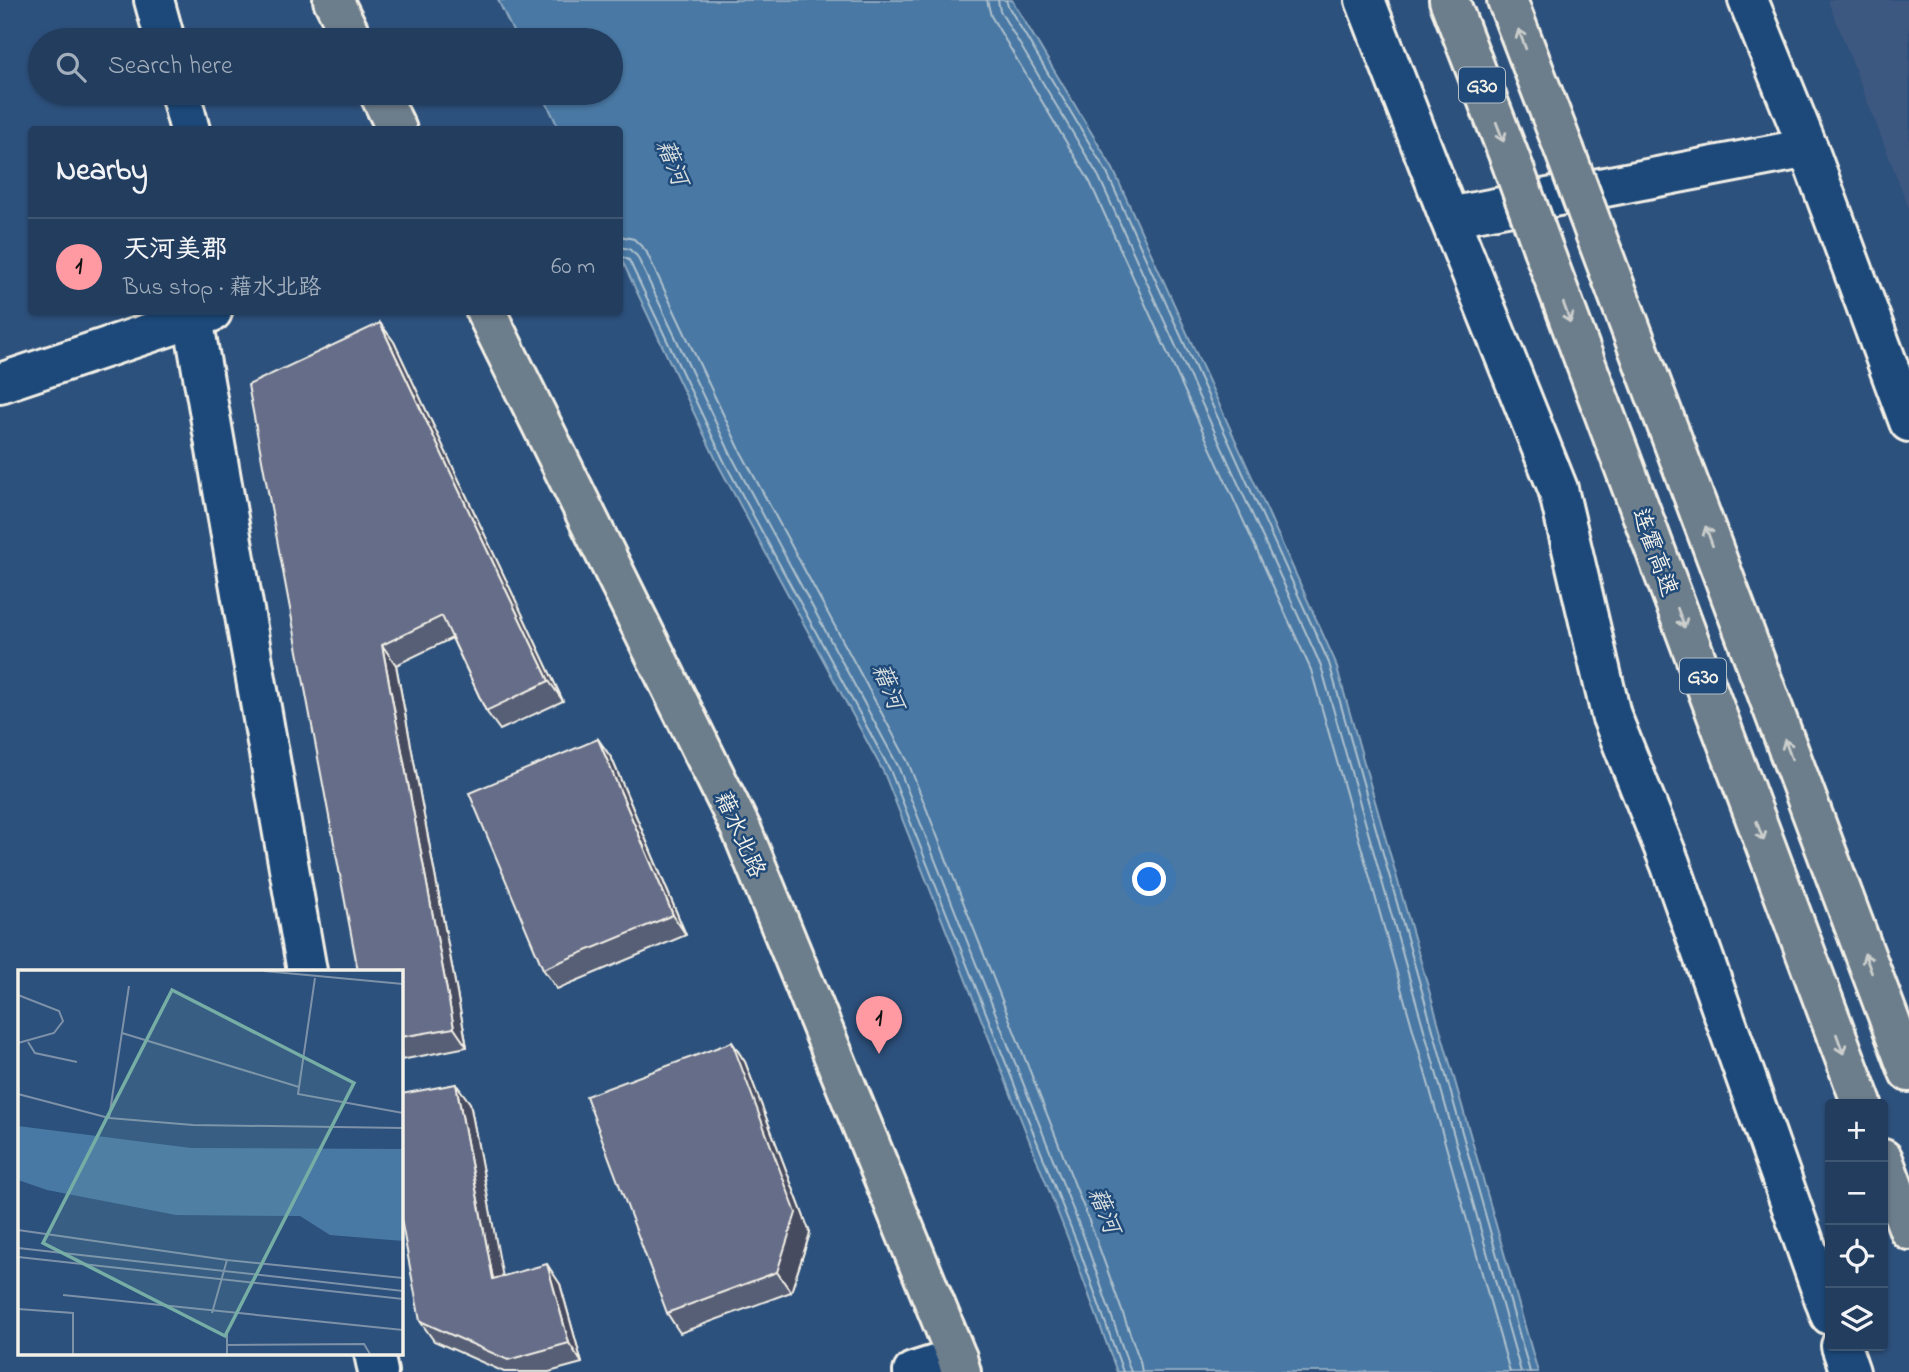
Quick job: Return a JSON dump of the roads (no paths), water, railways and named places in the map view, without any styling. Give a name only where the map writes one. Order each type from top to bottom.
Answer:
[{"type":"main road","points":[[333,0],[347,28]]},
{"type":"main road","points":[[358,0],[372,28]]},
{"type":"main road","name":"连霍高速","points":[[1449,0],[1860,1099]]},
{"type":"main road","name":"G30","points":[[1507,0],[1909,1072]]},
{"type":"main road","points":[[385,105],[395,126]]},
{"type":"main road","points":[[410,105],[420,126]]},
{"type":"main road","name":"藉水北路","points":[[487,315],[742,831],[966,1367]]},
{"type":"main road","name":"藉水北路","points":[[512,315],[763,827],[970,1337],[966,1367]]},
{"type":"main road","points":[[1884,1162],[1909,1230]]},
{"type":"street","points":[[154,0],[162,28]]},
{"type":"street","points":[[1364,0],[1558,489],[1611,715],[1670,863],[1825,1301]]},
{"type":"street","points":[[1748,0],[1808,148],[1909,422]]},
{"type":"street","points":[[183,105],[189,126]]},
{"type":"street","points":[[1448,216],[1808,148]]},
{"type":"street","points":[[0,383],[202,315],[307,970]]},
{"type":"street","points":[[1843,1351],[1850,1372]]},
{"type":"street","points":[[374,1354],[378,1372]]},
{"type":"street","points":[[913,1372],[966,1367]]},
{"type":"water","name":"藉河","points":[[498,0],[1012,0],[1113,169],[1335,661],[1538,1372],[1117,1372],[1071,1246],[884,773],[718,464],[623,262],[623,126],[558,126],[548,105],[623,105],[623,28],[511,28]]},
{"type":"place","name":"天河美郡","points":[[879,1054]]}]
